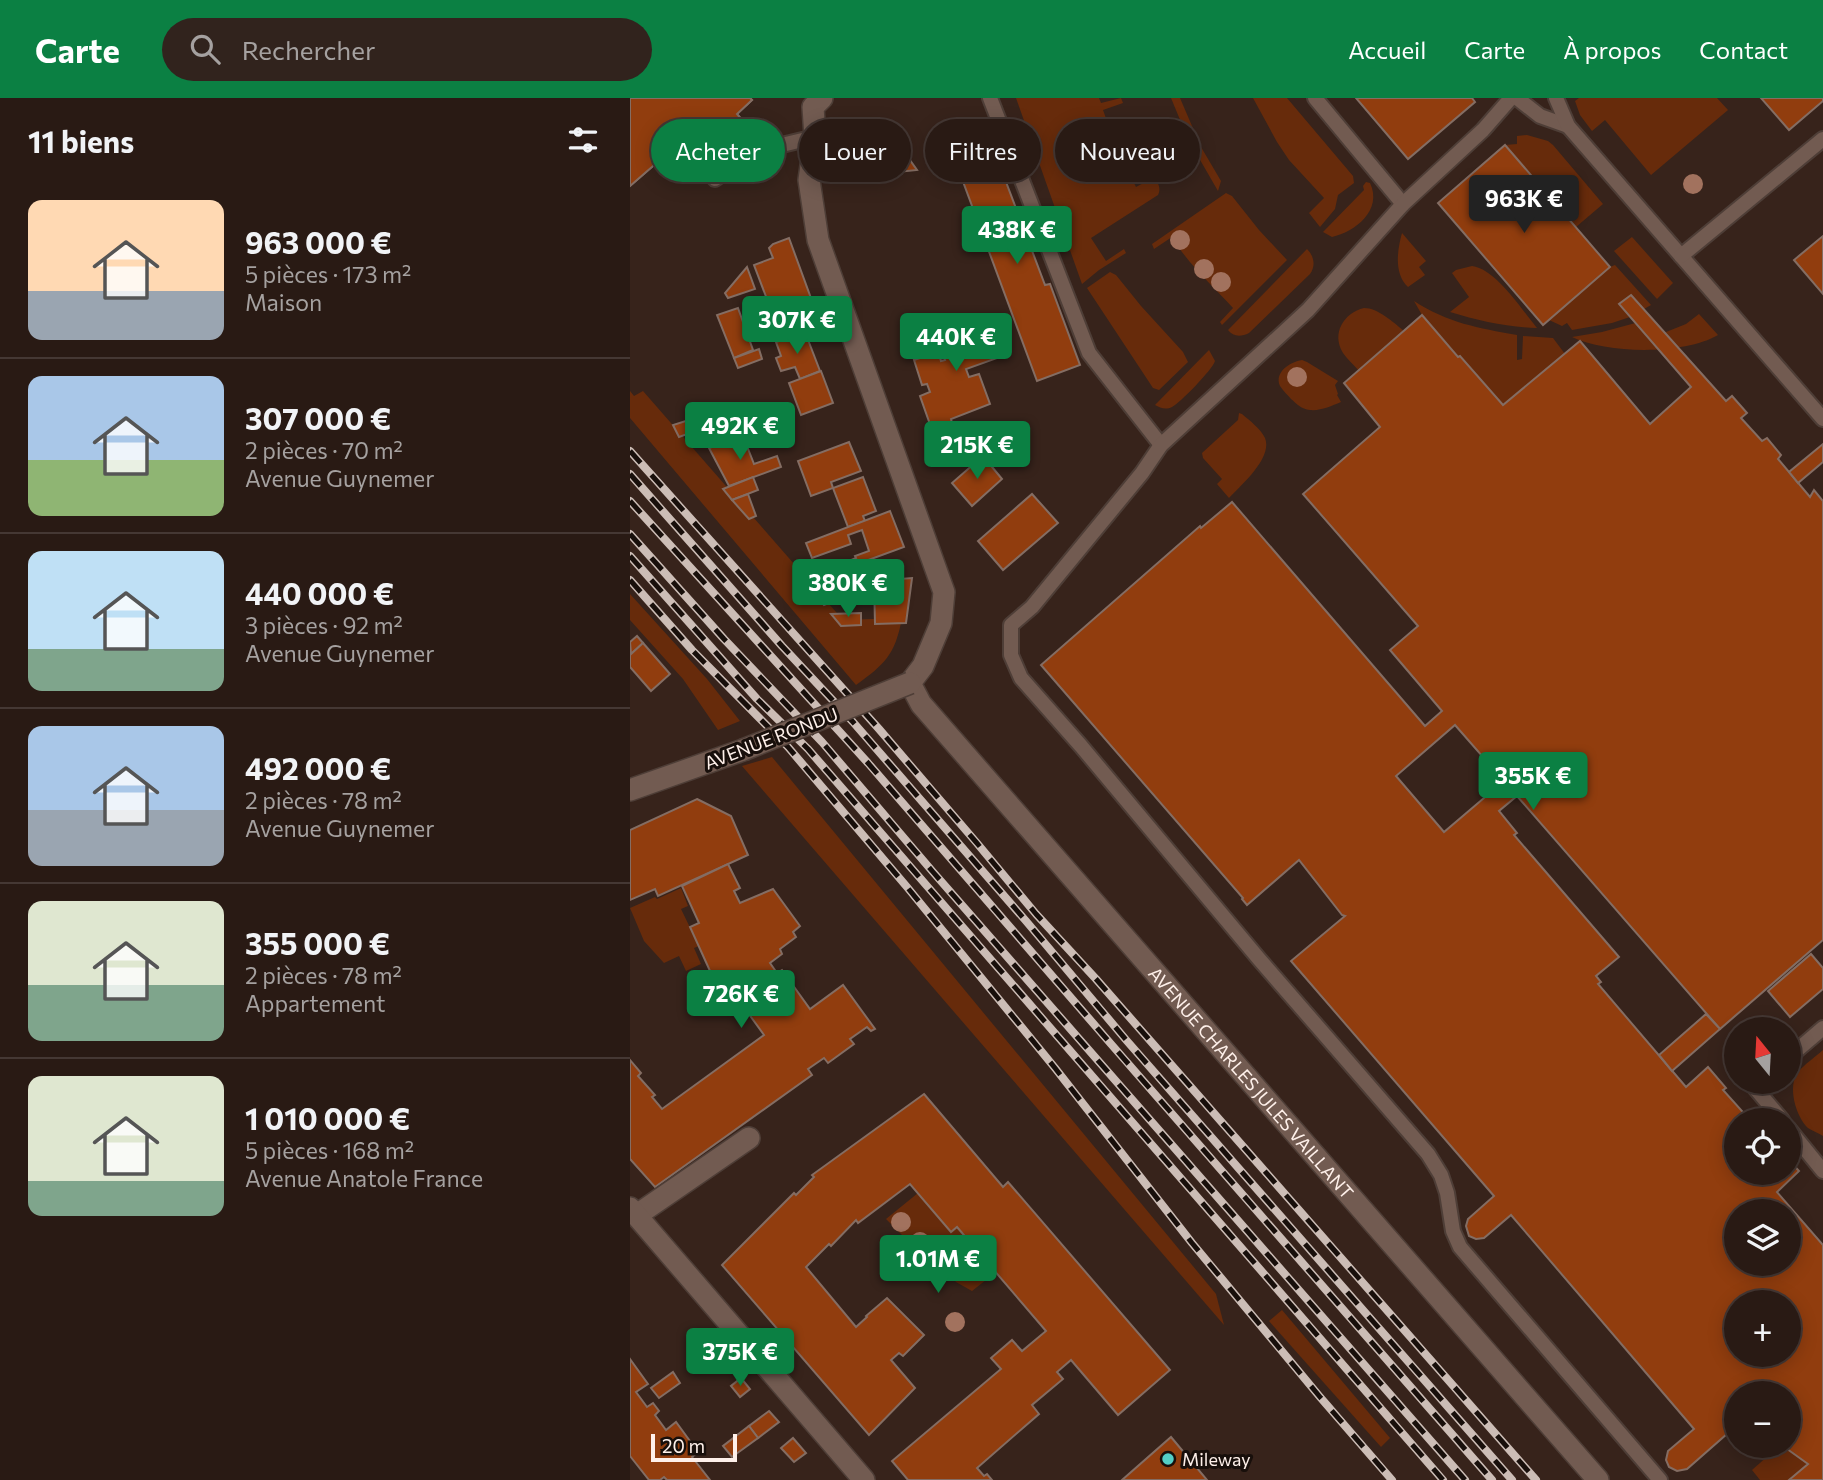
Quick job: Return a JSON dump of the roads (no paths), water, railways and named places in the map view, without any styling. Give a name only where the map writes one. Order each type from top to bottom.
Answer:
[{"type":"street","points":[[813,101],[814,119]]},
{"type":"street","points":[[809,182],[818,240],[944,592],[941,623],[923,667],[910,683]]},
{"type":"street","name":"AVENUE RONDU","points":[[630,790],[743,750],[910,683]]},
{"type":"street","name":"AVENUE CHARLES JULES VAILLANT","points":[[910,683],[921,704],[1598,1480]]},
{"type":"street","points":[[749,1138],[635,1221],[864,1480]]},
{"type":"lane","points":[[990,98],[1089,353],[1161,445]]},
{"type":"lane","points":[[1315,98],[1403,204]]},
{"type":"lane","points":[[1511,98],[1483,130],[1403,204],[1308,310],[1161,445],[1142,473],[1032,607],[1011,625],[1011,655],[1021,678],[1428,1154],[1441,1175],[1447,1193],[1452,1231],[1460,1247],[1660,1480]]},
{"type":"lane","points":[[1517,98],[1540,116],[1568,126]]},
{"type":"lane","points":[[1556,98],[1568,126],[1823,419]]},
{"type":"lane","points":[[1681,256],[1823,139]]},
{"type":"lane","points":[[1801,1047],[1823,1028]]},
{"type":"lane","points":[[1760,1094],[1772,1108]]},
{"type":"lane","points":[[1801,1144],[1823,1171]]},
{"type":"railway","points":[[630,451],[879,729],[1036,914],[1536,1480]]},
{"type":"railway","points":[[630,474],[853,722],[1127,1041],[1512,1480]]},
{"type":"railway","points":[[630,501],[868,763],[1492,1480]]},
{"type":"railway","points":[[630,534],[724,639],[822,742],[1465,1480]]},
{"type":"railway","points":[[630,556],[757,699],[808,749],[1443,1480]]},
{"type":"railway","points":[[630,580],[692,650],[788,747],[907,887],[1055,1068],[1192,1243],[1392,1480]]},
{"type":"place","name":"Mileway","points":[[1168,1459]]}]
